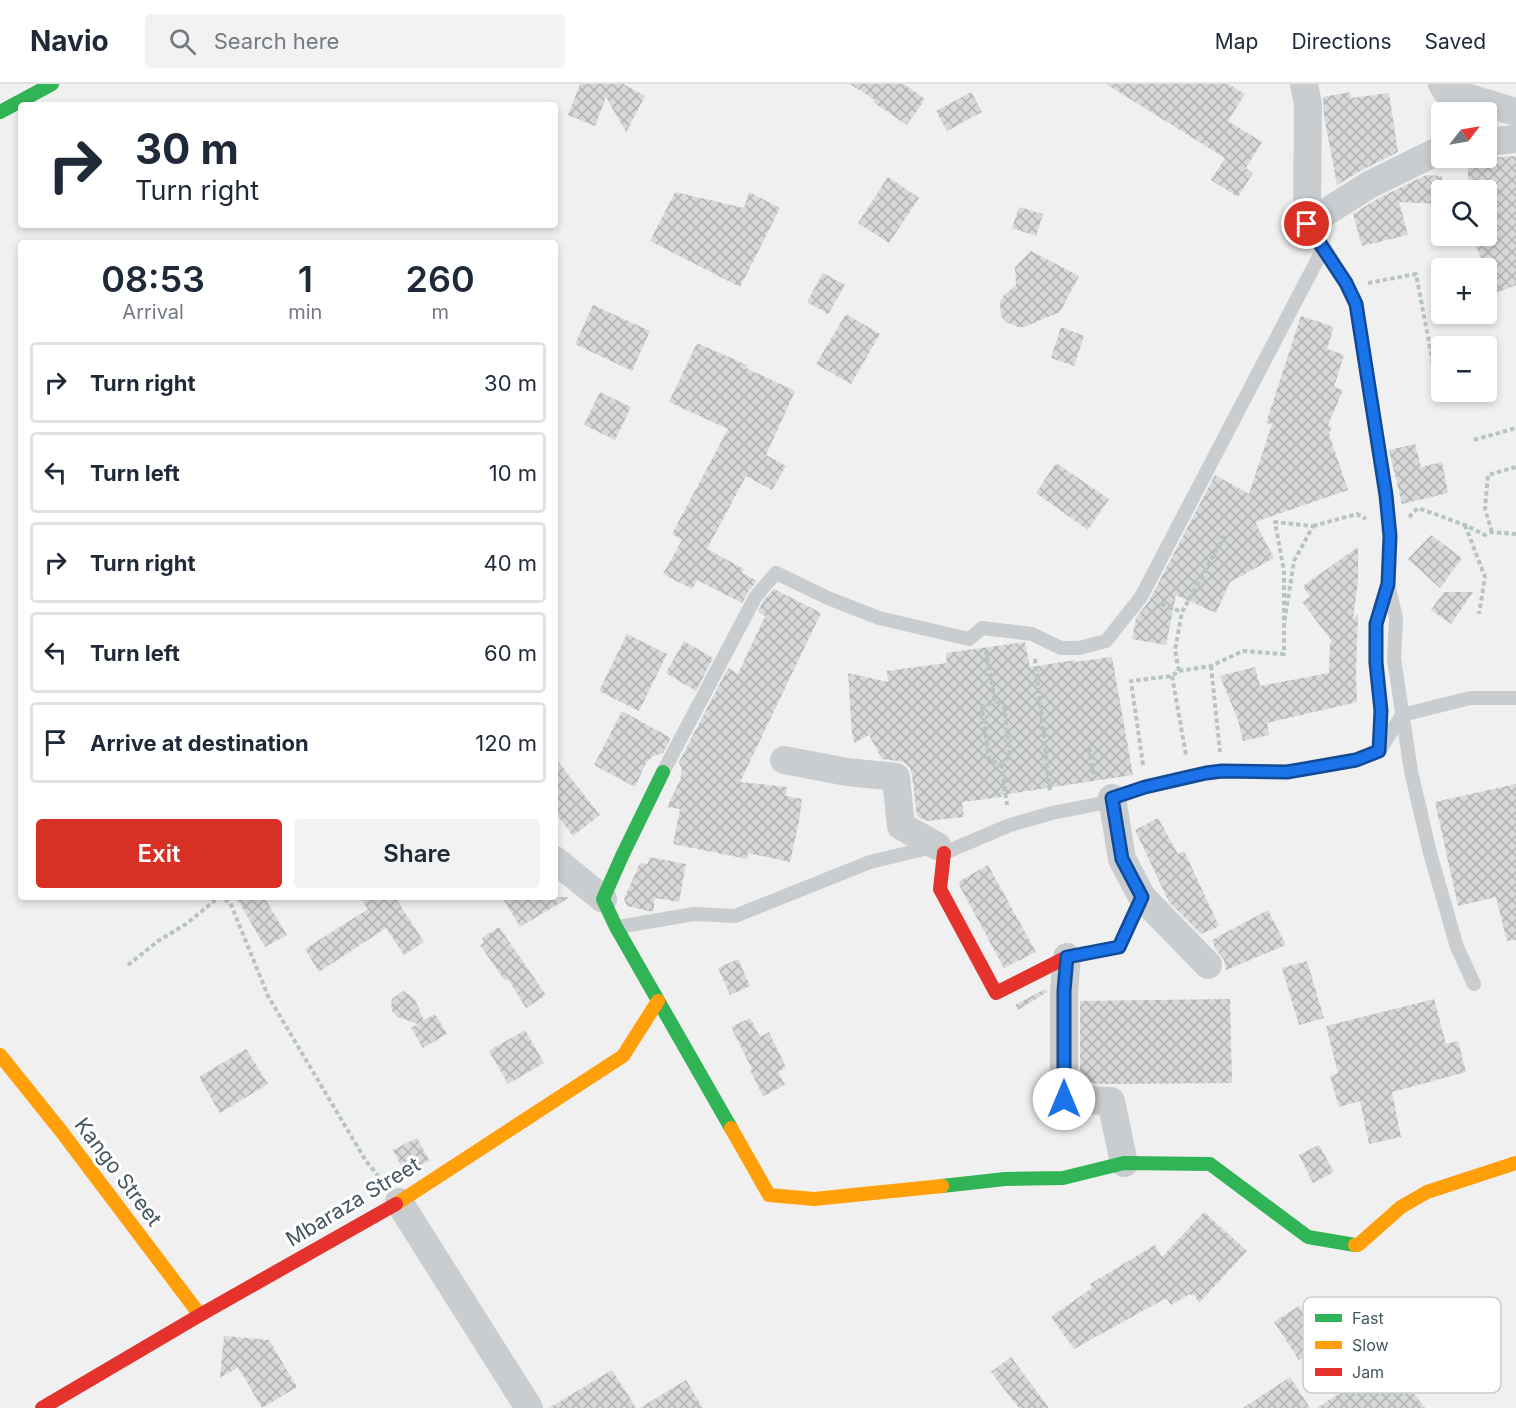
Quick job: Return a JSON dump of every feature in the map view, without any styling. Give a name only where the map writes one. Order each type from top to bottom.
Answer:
[{"type":"street","points":[[19,102],[52,84]]},
{"type":"street","points":[[1304,84],[1308,104],[1307,224]]},
{"type":"street","points":[[1442,84],[1446,91],[1516,112]]},
{"type":"street","points":[[0,112],[18,102]]},
{"type":"street","points":[[1497,141],[1516,139]]},
{"type":"street","points":[[1307,224],[1370,185],[1431,154]]},
{"type":"street","points":[[784,760],[847,772],[896,777],[901,826],[940,850],[940,889],[996,993],[1067,957],[1119,947],[1142,897]]},
{"type":"street","points":[[603,899],[663,772]]},
{"type":"street","points":[[1112,798],[1122,859],[1142,897],[1208,965]]},
{"type":"street","points":[[558,862],[603,899],[615,927],[768,1195],[814,1199],[1005,1179],[1062,1178],[1124,1163],[1210,1164],[1308,1236],[1358,1245],[1401,1207],[1427,1192],[1516,1162]]},
{"type":"street","points":[[1067,957],[1064,991],[1064,1099],[1111,1101],[1124,1163]]},
{"type":"street","name":"Mbaraza Street","points":[[42,1408],[399,1202],[623,1056],[658,1001]]},
{"type":"street","name":"Kango Street","points":[[0,1055],[61,1131],[200,1315]]},
{"type":"street","points":[[399,1202],[529,1408]]},
{"type":"lane","points":[[1307,224],[1346,283],[1356,304],[1386,495],[1390,536],[1388,584],[1376,624],[1376,662],[1381,711],[1379,751]]},
{"type":"lane","points":[[663,772],[756,596],[776,573],[828,598],[879,618],[969,639],[982,628],[1032,634],[1061,648],[1079,648],[1106,641],[1141,597],[1324,248]]},
{"type":"lane","points":[[1388,584],[1396,618],[1394,659],[1411,771],[1430,853],[1457,947],[1474,984]]},
{"type":"lane","points":[[615,927],[694,914],[735,916],[870,862],[940,850],[1010,825],[1052,813],[1098,804],[1145,787],[1190,776],[1222,771],[1287,772],[1356,760],[1379,751],[1402,715],[1470,698],[1516,698]]},
{"type":"path","points":[[1346,283],[1364,283],[1416,274],[1431,353]]},
{"type":"path","points":[[1474,440],[1516,428]]},
{"type":"path","points":[[1492,532],[1485,509],[1488,475],[1516,466]]},
{"type":"path","points":[[1145,787],[1131,681],[1172,676],[1179,671],[1211,666],[1243,651],[1284,654],[1284,571],[1275,522],[1312,526],[1357,514],[1390,536],[1418,508],[1485,535],[1492,532],[1516,534]]},
{"type":"path","points":[[1465,525],[1485,577],[1479,614]]},
{"type":"path","points":[[1284,624],[1294,561],[1312,526]]},
{"type":"path","points":[[1179,671],[1175,650],[1182,612],[1225,535]]},
{"type":"path","points":[[982,628],[995,701],[1004,707],[1010,756],[1001,764]]},
{"type":"path","points":[[1032,634],[1052,813]]},
{"type":"path","points":[[1211,666],[1222,771]]},
{"type":"path","points":[[1172,676],[1190,776]]},
{"type":"path","points":[[995,701],[982,707],[989,760],[1001,764]]},
{"type":"path","points":[[1001,764],[1010,825]]},
{"type":"path","points":[[128,965],[215,900]]},
{"type":"path","points":[[226,900],[230,902],[268,996],[366,1161],[399,1202]]},
{"type":"building","points":[[580,84],[623,84],[645,96],[626,132],[606,97],[595,126],[568,115]]},
{"type":"building","points":[[850,84],[904,84],[925,99],[907,125]]},
{"type":"building","points":[[1106,84],[1228,84],[1245,94],[1228,121],[1262,142],[1246,168],[1253,173],[1238,197],[1211,180],[1225,158]]},
{"type":"building","points":[[971,92],[982,112],[947,131],[936,111]]},
{"type":"building","points":[[1350,92],[1351,98],[1389,93],[1398,152],[1337,185],[1324,116],[1323,97]]},
{"type":"building","points":[[1516,156],[1516,285],[1497,293],[1497,258],[1481,258],[1476,246],[1497,246],[1497,180],[1468,180],[1468,168],[1497,168],[1497,157]]},
{"type":"building","points":[[1426,175],[1442,176],[1442,180],[1431,180],[1431,203],[1399,202],[1408,235],[1362,246],[1353,214],[1377,199]]},
{"type":"building","points":[[888,177],[919,198],[889,243],[858,223]]},
{"type":"building","points":[[675,192],[744,208],[749,192],[780,208],[740,287],[650,241]]},
{"type":"building","points":[[1019,207],[1043,214],[1036,236],[1012,228]]},
{"type":"building","points":[[1031,251],[1079,276],[1060,312],[1024,327],[1018,327],[1006,322],[1001,316],[1000,303],[1002,297],[1016,285],[1015,267]]},
{"type":"building","points":[[823,273],[845,285],[828,314],[807,302]]},
{"type":"building","points":[[593,305],[650,331],[632,371],[575,344]]},
{"type":"building","points":[[846,314],[880,334],[851,384],[816,364]]},
{"type":"building","points":[[1301,316],[1334,327],[1327,349],[1344,355],[1334,387],[1343,390],[1328,425],[1332,427],[1329,434],[1348,490],[1255,522],[1274,558],[1230,582],[1216,613],[1176,595],[1166,645],[1132,639],[1136,618],[1149,601],[1215,475],[1249,494],[1272,424],[1266,423]]},
{"type":"building","points":[[1061,327],[1084,336],[1074,366],[1051,358]]},
{"type":"building","points":[[697,343],[747,365],[746,368],[795,391],[766,455],[786,466],[772,490],[746,476],[707,549],[744,569],[742,573],[757,581],[742,603],[697,580],[692,589],[663,574],[682,540],[672,534],[728,429],[669,402]]},
{"type":"building","points":[[600,392],[631,407],[615,440],[584,425]]},
{"type":"building","points":[[1415,444],[1421,467],[1442,462],[1448,493],[1402,504],[1389,450]]},
{"type":"building","points":[[1056,463],[1109,499],[1088,530],[1036,493]]},
{"type":"building","points":[[1431,535],[1462,558],[1440,588],[1408,559]]},
{"type":"building","points":[[1358,547],[1358,581],[1353,619],[1358,614],[1357,702],[1267,723],[1269,735],[1243,741],[1238,720],[1220,676],[1255,667],[1260,686],[1329,673],[1330,643],[1332,641],[1302,602],[1310,597],[1303,586]]},
{"type":"building","points":[[774,589],[821,613],[740,782],[787,787],[786,796],[802,799],[790,862],[748,853],[747,859],[673,844],[680,809],[667,807],[680,780],[682,770],[679,762],[728,668],[738,674],[765,616],[758,612],[763,601]]},
{"type":"building","points":[[1444,592],[1473,592],[1451,624],[1431,610]]},
{"type":"building","points":[[627,634],[667,654],[639,711],[599,691]]},
{"type":"building","points":[[684,641],[713,658],[696,691],[666,673]]},
{"type":"building","points":[[1025,642],[1030,667],[1112,657],[1133,775],[962,802],[964,817],[926,821],[917,816],[910,768],[905,763],[882,759],[869,735],[854,743],[848,673],[888,682],[887,671],[947,663],[946,653]]},
{"type":"building","points":[[622,711],[671,738],[663,753],[653,756],[646,763],[635,787],[594,765]]},
{"type":"building","points":[[558,762],[600,815],[573,836],[558,816]]},
{"type":"building","points":[[1516,784],[1516,940],[1507,941],[1496,897],[1458,906],[1435,802]]},
{"type":"building","points":[[1158,818],[1178,854],[1184,851],[1219,926],[1201,934],[1169,902],[1135,830]]},
{"type":"building","points":[[649,857],[686,864],[679,902],[655,898],[653,912],[627,906],[624,899],[640,863],[648,864]]},
{"type":"building","points":[[988,865],[1036,952],[1004,968],[959,885],[960,881]]},
{"type":"building","points":[[558,897],[570,897],[520,927],[504,900],[558,900]]},
{"type":"building","points":[[238,900],[266,900],[287,935],[265,947]]},
{"type":"building","points":[[362,900],[397,900],[424,942],[404,955],[386,928],[319,972],[305,949],[368,909]]},
{"type":"building","points":[[1268,910],[1286,945],[1226,970],[1224,960],[1212,940]]},
{"type":"building","points":[[499,927],[546,995],[526,1008],[508,979],[505,981],[480,945],[484,942],[482,938]]},
{"type":"building","points":[[738,959],[750,986],[730,995],[718,968]]},
{"type":"building","points":[[1307,961],[1324,1018],[1299,1025],[1282,968]]},
{"type":"building","points":[[1045,989],[1047,992],[1018,1010],[1015,1005]]},
{"type":"building","points":[[403,991],[414,998],[424,1020],[435,1014],[447,1034],[423,1048],[411,1028],[418,1024],[398,1017],[392,1011],[392,999]]},
{"type":"building","points":[[1230,999],[1232,1083],[1080,1083],[1080,1001]]},
{"type":"building","points":[[1434,999],[1446,1044],[1458,1041],[1466,1072],[1392,1092],[1401,1137],[1369,1144],[1360,1101],[1339,1107],[1330,1076],[1338,1073],[1326,1026]]},
{"type":"building","points":[[750,1018],[760,1037],[769,1032],[786,1067],[778,1072],[785,1085],[763,1096],[731,1027]]},
{"type":"building","points":[[525,1030],[544,1063],[508,1084],[489,1051]]},
{"type":"building","points":[[246,1049],[268,1084],[220,1113],[199,1077]]},
{"type":"building","points":[[417,1138],[429,1160],[406,1175],[393,1150]]},
{"type":"building","points":[[1319,1145],[1334,1172],[1313,1183],[1299,1155]]},
{"type":"building","points":[[1204,1212],[1247,1251],[1199,1303],[1194,1294],[1171,1305],[1166,1298],[1074,1349],[1051,1317],[1092,1288],[1090,1284],[1155,1245],[1162,1257]]},
{"type":"building","points":[[1299,1306],[1303,1312],[1303,1358],[1299,1360],[1274,1322]]},
{"type":"building","points":[[224,1336],[269,1340],[297,1387],[262,1408],[238,1367],[220,1378]]},
{"type":"building","points":[[1011,1357],[1049,1408],[1019,1408],[991,1372]]},
{"type":"building","points":[[612,1370],[636,1408],[549,1408]]},
{"type":"building","points":[[1290,1377],[1310,1408],[1243,1408]]},
{"type":"building","points":[[686,1380],[703,1408],[640,1408]]},
{"type":"building","points":[[1340,1393],[1414,1393],[1425,1408],[1317,1408]]},
{"type":"traffic: fast","points":[[19,102],[52,84]]},
{"type":"traffic: fast","points":[[0,112],[18,102]]},
{"type":"traffic: fast","points":[[663,772],[603,899],[616,927],[731,1128]]},
{"type":"traffic: fast","points":[[942,1186],[1005,1179],[1063,1178],[1124,1163],[1210,1164],[1308,1237],[1355,1245]]},
{"type":"traffic: slow","points":[[396,1204],[623,1056],[658,1001]]},
{"type":"traffic: slow","points":[[0,1055],[61,1131],[200,1315]]},
{"type":"traffic: slow","points":[[731,1128],[769,1195],[814,1199],[942,1186]]},
{"type":"traffic: slow","points":[[1355,1245],[1358,1245],[1401,1207],[1427,1192],[1516,1163]]},
{"type":"traffic: jam","points":[[944,853],[940,889],[996,993],[1067,957],[1119,947],[1142,897]]},
{"type":"traffic: jam","points":[[42,1408],[396,1204]]},
{"type":"route","points":[[1064,1099],[1064,991],[1067,957],[1119,947],[1142,897],[1122,859],[1112,798],[1145,787],[1206,773],[1222,771],[1287,772],[1356,760],[1379,751],[1381,711],[1376,662],[1376,624],[1388,584],[1390,536],[1386,495],[1356,304],[1346,283],[1307,224]]}]
